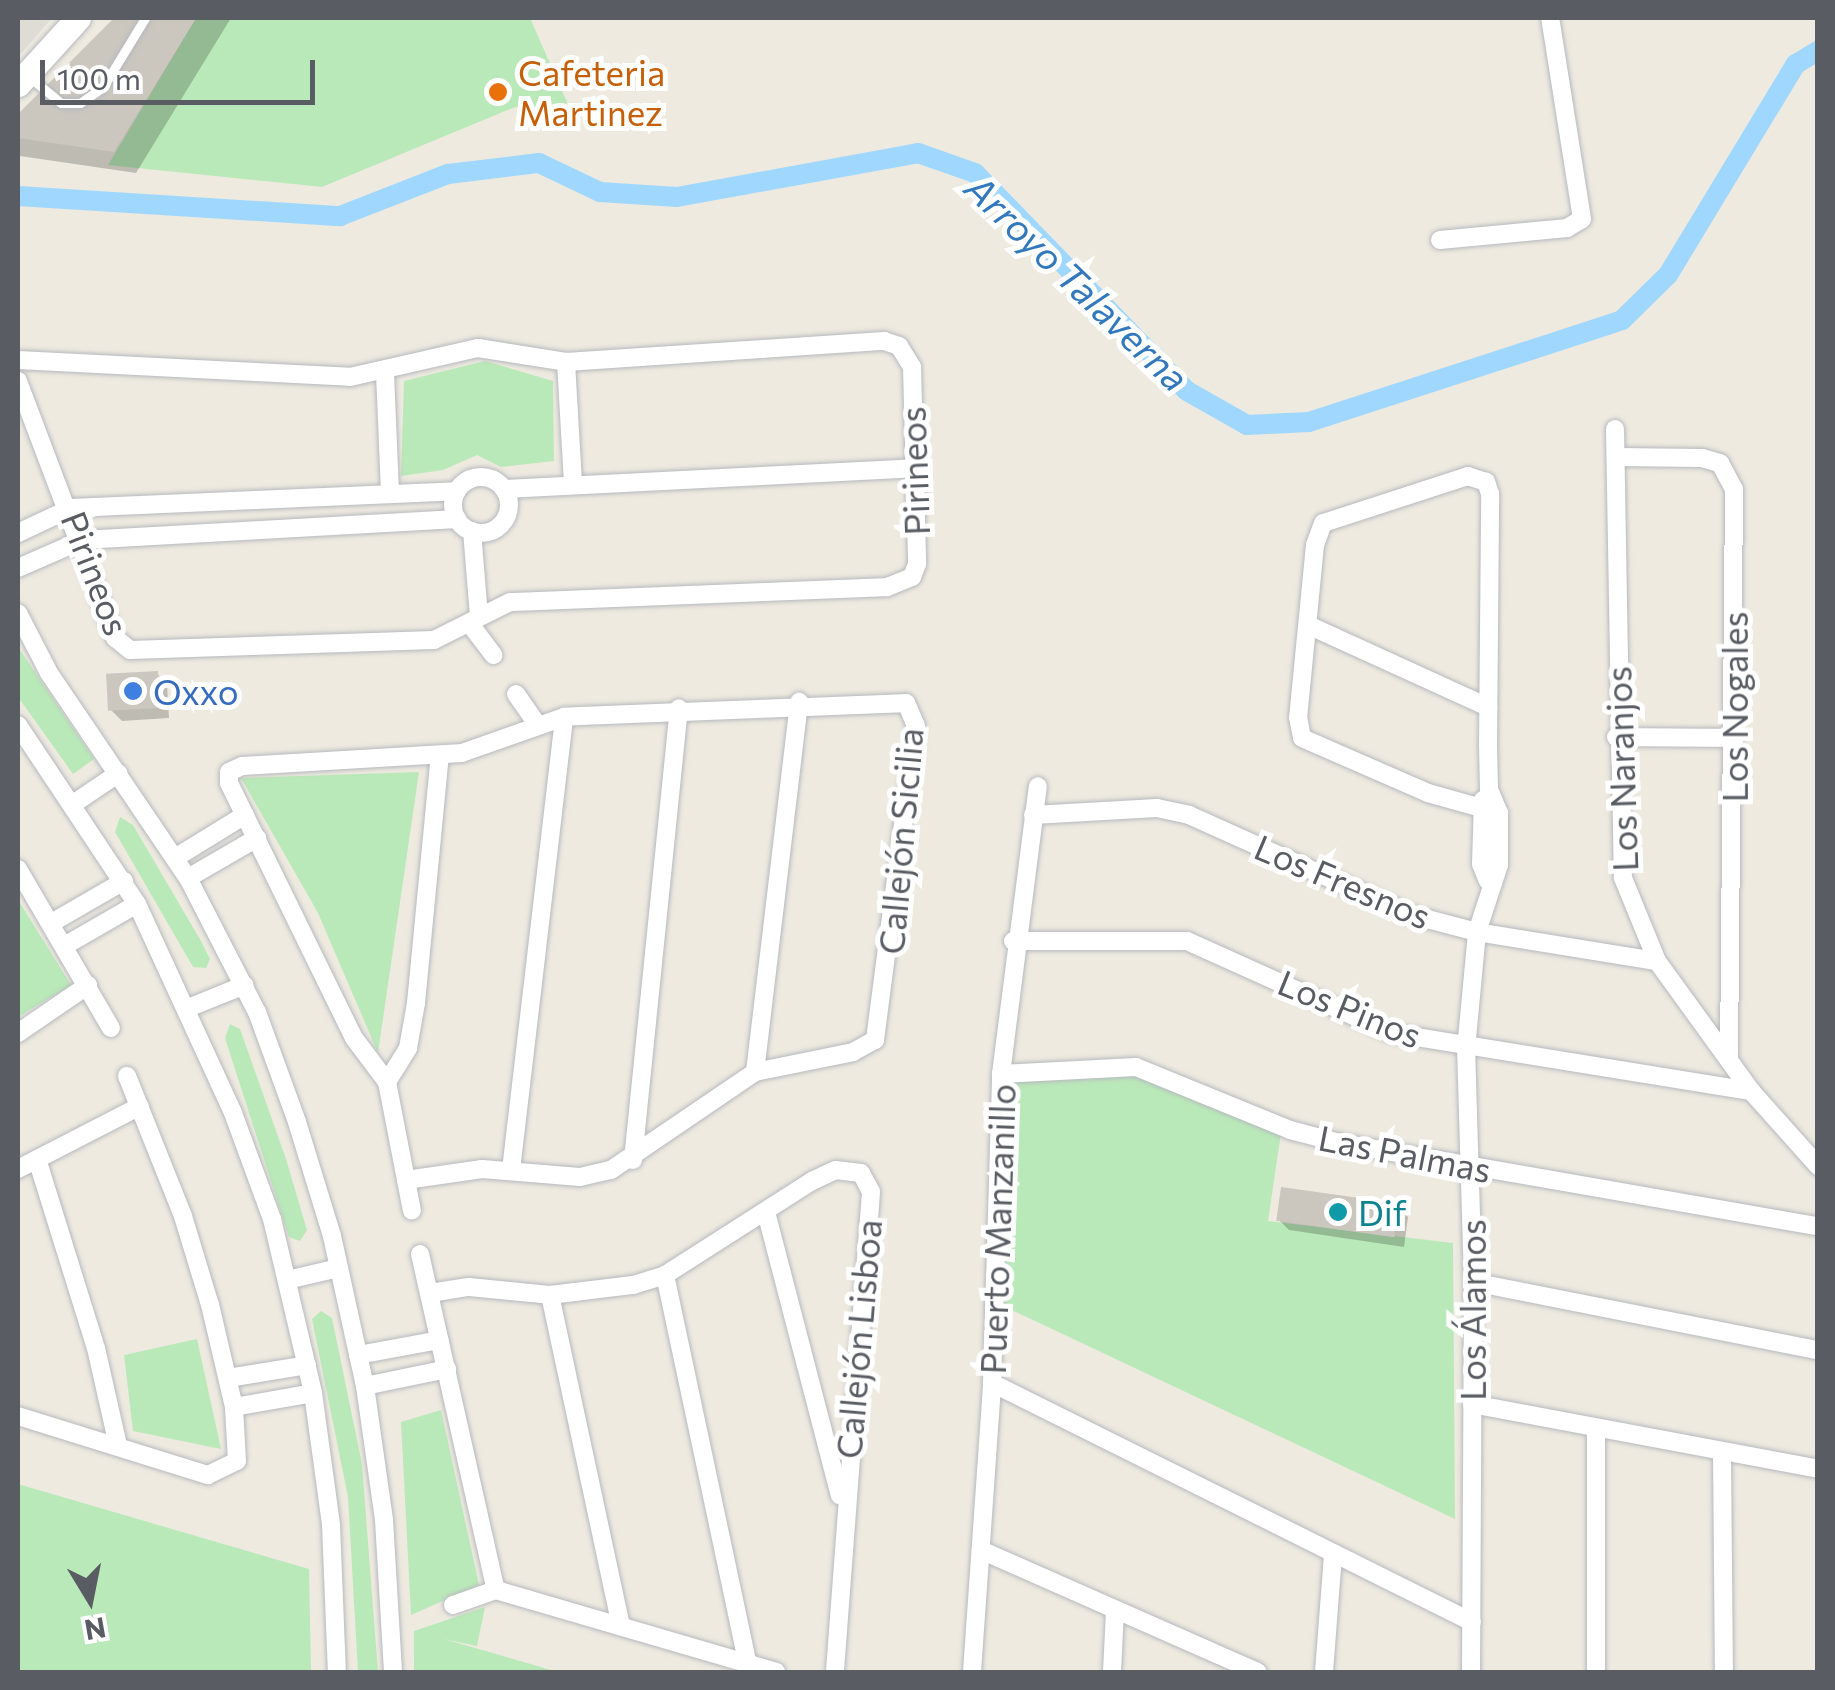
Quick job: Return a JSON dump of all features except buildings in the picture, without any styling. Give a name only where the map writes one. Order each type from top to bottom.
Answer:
[{"type":"street","points":[[21,76],[78,18]]},
{"type":"street","points":[[1440,240],[1567,228],[1582,219],[1550,18]]},
{"type":"street","name":"Pirineos","points":[[18,360],[286,375],[386,373],[478,348],[566,362],[884,341],[899,346],[912,367],[917,564],[904,583],[510,602],[434,640],[130,650],[115,638],[71,508],[18,381]]},
{"type":"street","points":[[566,362],[573,482]]},
{"type":"street","points":[[386,373],[390,491]]},
{"type":"street","name":"Los Naranjos","points":[[1615,429],[1616,737],[1623,878],[1657,961],[1751,1091],[1818,1166]]},
{"type":"street","name":"Los Nogales","points":[[1616,457],[1702,458],[1730,473],[1734,738],[1729,1060]]},
{"type":"street","points":[[18,533],[71,508],[456,491],[480,477],[504,489],[573,482],[914,468]]},
{"type":"street","points":[[1479,477],[1490,494],[1490,789],[1499,814],[1302,738],[1298,717],[1315,545],[1324,524],[1447,481],[1479,477]]},
{"type":"street","points":[[18,568],[82,540],[464,525],[490,531],[504,521],[509,505],[504,489]]},
{"type":"street","points":[[456,491],[475,620],[493,655]]},
{"type":"street","points":[[18,613],[49,673],[188,878],[245,985],[297,1122],[340,1268],[365,1386],[384,1520],[392,1672]]},
{"type":"street","points":[[1308,625],[1488,707]]},
{"type":"street","points":[[516,694],[537,724]]},
{"type":"street","name":"Callejón Sicilia","points":[[245,815],[230,772],[242,766],[440,756],[488,746],[564,716],[895,698],[913,712],[883,1007],[876,1040],[866,1048],[756,1072],[633,1160],[580,1176],[510,1170],[406,1180]]},
{"type":"street","points":[[756,1072],[800,702]]},
{"type":"street","points":[[633,1160],[678,708]]},
{"type":"street","points":[[510,1170],[564,716]]},
{"type":"street","points":[[18,725],[138,904],[188,1008],[272,1219],[313,1393],[331,1525],[336,1672]]},
{"type":"street","points":[[1616,737],[1734,738]]},
{"type":"street","points":[[387,1082],[408,1048],[416,1002],[440,756]]},
{"type":"street","points":[[73,804],[118,774]]},
{"type":"street","name":"Puerto Manzanillo","points":[[972,1672],[992,1383],[1001,1074],[1013,941],[1038,786]]},
{"type":"street","points":[[1488,881],[1478,808],[1490,789]]},
{"type":"street","name":"Los Fresnos","points":[[1033,815],[1157,808],[1189,815],[1412,915],[1477,932],[1657,961]]},
{"type":"street","name":"Los Álamos","points":[[1471,1672],[1473,1282],[1466,1049],[1477,932],[1488,881],[1498,865],[1499,814]]},
{"type":"street","points":[[176,858],[245,815],[369,1066],[387,1082],[412,1210]]},
{"type":"street","points":[[188,878],[257,838]]},
{"type":"street","points":[[18,869],[53,922],[112,1028]]},
{"type":"street","points":[[53,922],[124,881]]},
{"type":"street","points":[[66,945],[138,904]]},
{"type":"street","name":"Los Pinos","points":[[1013,941],[1187,941],[1392,1033],[1466,1049],[1751,1091]]},
{"type":"street","points":[[188,1008],[245,985]]},
{"type":"street","points":[[18,1033],[88,986]]},
{"type":"street","name":"Las Palmas","points":[[1001,1074],[1136,1068],[1290,1130],[1818,1226]]},
{"type":"street","points":[[18,1416],[208,1475],[223,1473],[238,1453],[228,1378],[183,1216],[126,1076]]},
{"type":"street","points":[[18,1169],[140,1106]]},
{"type":"street","points":[[36,1159],[96,1348],[118,1446]]},
{"type":"street","name":"Callejón Lisboa","points":[[430,1292],[469,1287],[550,1295],[598,1292],[665,1276],[836,1170],[850,1169],[868,1182],[843,1506],[835,1672]]},
{"type":"street","points":[[766,1212],[843,1506]]},
{"type":"street","points":[[420,1254],[496,1590]]},
{"type":"street","points":[[286,1280],[340,1268]]},
{"type":"street","points":[[665,1276],[748,1664]]},
{"type":"street","points":[[1473,1282],[1818,1350]]},
{"type":"street","points":[[550,1295],[621,1626]]},
{"type":"street","points":[[358,1356],[440,1340]]},
{"type":"street","points":[[228,1378],[307,1365]]},
{"type":"street","points":[[365,1386],[446,1369]]},
{"type":"street","points":[[992,1383],[1472,1622]]},
{"type":"street","points":[[234,1406],[313,1393]]},
{"type":"street","points":[[1472,1404],[1596,1430],[1818,1468]]},
{"type":"street","points":[[1596,1430],[1596,1672]]},
{"type":"street","points":[[1722,1452],[1724,1672]]},
{"type":"street","points":[[982,1551],[1257,1672]]},
{"type":"street","points":[[1324,1672],[1333,1555]]},
{"type":"street","points":[[453,1605],[496,1590],[776,1672]]},
{"type":"street","points":[[1112,1672],[1115,1610]]},
{"type":"lane","points":[[21,76],[62,103],[80,103],[102,87],[145,18]]},
{"type":"shaded area","points":[[18,18],[52,18],[18,57]]},
{"type":"green space","points":[[196,18],[530,18],[578,127],[515,107],[322,187],[108,165]]},
{"type":"green space","points":[[485,361],[553,381],[554,461],[501,467],[477,455],[443,470],[401,476],[404,381]]},
{"type":"green space","points":[[18,647],[94,759],[73,774],[18,697]]},
{"type":"green space","points":[[419,772],[378,1053],[318,913],[241,778]]},
{"type":"green space","points":[[120,817],[133,825],[201,941],[210,959],[206,968],[193,967],[115,832]]},
{"type":"green space","points":[[18,905],[71,985],[18,1017]]},
{"type":"green space","points":[[230,1024],[240,1029],[286,1159],[307,1230],[300,1241],[289,1237],[225,1038]]},
{"type":"green space","points":[[1131,1070],[1281,1133],[1268,1221],[1453,1243],[1455,1519],[1001,1305],[1009,1079]]},
{"type":"green space","points":[[321,1311],[332,1318],[362,1464],[378,1672],[358,1672],[348,1497],[312,1319]]},
{"type":"green space","points":[[197,1339],[221,1449],[133,1431],[124,1355]]},
{"type":"green space","points":[[441,1410],[479,1585],[411,1615],[401,1422]]},
{"type":"green space","points":[[18,1484],[309,1569],[311,1672],[18,1672]]},
{"type":"green space","points":[[485,1607],[477,1646],[444,1639],[558,1672],[414,1672],[414,1631]]},
{"type":"waterway","name":"Arroyo Talaverna","points":[[18,196],[340,216],[448,174],[539,163],[600,192],[677,197],[918,153],[975,173],[1187,391],[1247,425],[1309,422],[1622,320],[1668,275],[1796,64],[1818,51]]},
{"type":"place","name":"Cafeteria Martinez","points":[[498,92]]},
{"type":"place","name":"Oxxo","points":[[133,691]]},
{"type":"place","name":"Dif","points":[[1338,1212]]}]
